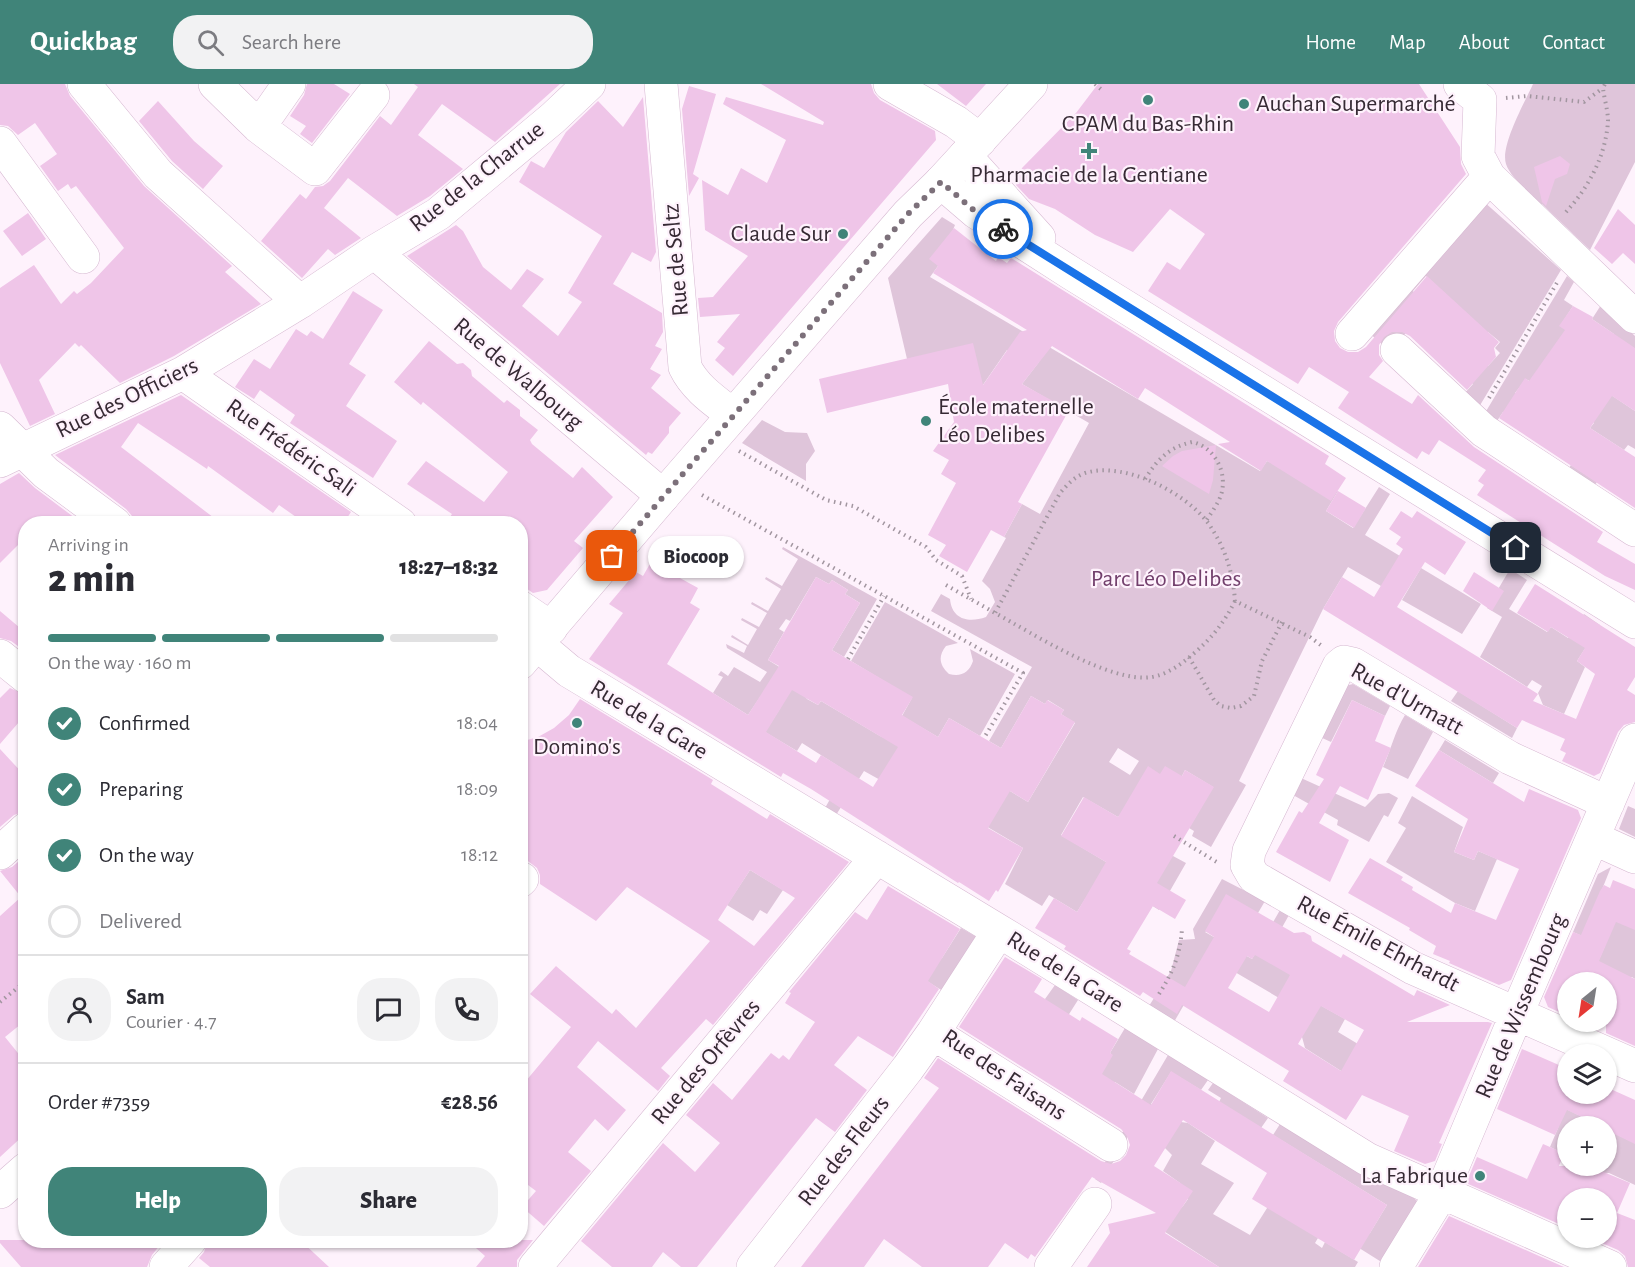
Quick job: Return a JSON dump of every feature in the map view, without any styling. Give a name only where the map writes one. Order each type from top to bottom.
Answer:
[{"type":"street","points":[[84,84],[158,174],[300,302]]},
{"type":"street","points":[[215,84],[260,127],[315,169],[376,88]]},
{"type":"street","points":[[260,127],[289,84]]},
{"type":"street","name":"Rue de la Charrue","points":[[253,331],[374,252],[438,214],[553,118],[589,84]]},
{"type":"street","name":"Rue de Seltz","points":[[661,84],[685,367],[690,379],[700,389],[733,415]]},
{"type":"street","points":[[890,84],[956,122],[973,148],[1071,273]]},
{"type":"street","points":[[528,626],[536,645],[908,214],[941,182],[1031,84]]},
{"type":"street","points":[[1470,92],[1478,156],[1489,177],[1635,317]]},
{"type":"street","points":[[0,142],[83,257]]},
{"type":"street","points":[[1352,334],[1489,177]]},
{"type":"street","points":[[941,182],[976,212],[1071,273],[1635,622]]},
{"type":"street","name":"Rue de Walbourg","points":[[374,252],[663,496]]},
{"type":"street","name":"Rue des Officiers","points":[[7,446],[183,373],[253,331]]},
{"type":"street","points":[[1397,350],[1484,431],[1635,531]]},
{"type":"street","name":"Rue Frédéric Sali","points":[[183,373],[389,516]]},
{"type":"street","points":[[7,446],[104,516]]},
{"type":"street","name":"Rue de la Gare","points":[[536,645],[589,684],[999,931],[1366,1159],[1610,1267]]},
{"type":"street","name":"Rue d'Urmatt","points":[[1236,866],[1249,851],[1339,666],[1344,662],[1353,664],[1510,758],[1608,803]]},
{"type":"street","name":"Rue de Wissembourg","points":[[1396,1267],[1442,1192],[1635,740]]},
{"type":"street","points":[[0,853],[18,836]]},
{"type":"street","points":[[1593,838],[1635,856]]},
{"type":"street","name":"Rue des Orfèvres","points":[[535,1267],[877,857]]},
{"type":"street","name":"Rue Émile Ehrhardt","points":[[1236,866],[1413,968],[1635,1066]]},
{"type":"street","name":"Rue des Faisans","points":[[999,931],[933,1033],[1111,1145]]},
{"type":"street","name":"Rue des Fleurs","points":[[753,1267],[933,1033]]},
{"type":"street","points":[[0,1192],[18,1176]]},
{"type":"street","points":[[1051,1267],[1095,1204]]},
{"type":"street","points":[[165,1267],[183,1248]]},
{"type":"path","points":[[1095,84],[1101,90]]},
{"type":"path","points":[[1470,92],[1584,102],[1604,86]]},
{"type":"path","points":[[1547,232],[1578,199],[1600,160],[1608,119],[1604,86]]},
{"type":"path","points":[[1475,422],[1572,257]]},
{"type":"path","points":[[1145,479],[1161,457],[1170,450],[1192,442],[1207,448],[1214,454],[1219,464],[1222,484],[1221,495],[1206,521]]},
{"type":"path","points":[[731,447],[826,500],[853,506],[926,547],[936,560],[962,576],[971,599]]},
{"type":"path","points":[[946,585],[995,613],[1084,661],[1124,674],[1149,678],[1166,673],[1189,657],[1217,631],[1234,601],[1234,581],[1228,559],[1218,539],[1194,508],[1171,491],[1140,476],[1107,469],[1085,473],[1072,479],[1060,492],[995,613]]},
{"type":"path","points":[[695,489],[703,496],[1023,673],[984,738]]},
{"type":"path","points":[[848,659],[884,596]]},
{"type":"path","points":[[1234,601],[1310,637],[1344,662]]},
{"type":"path","points":[[1189,657],[1214,700],[1221,706],[1231,708],[1241,706],[1254,696],[1262,661],[1282,622]]},
{"type":"path","points":[[1174,836],[1236,866]]},
{"type":"path","points":[[1159,994],[1173,972],[1182,928]]},
{"type":"path","points":[[0,1002],[18,987]]},
{"type":"green space","points":[[1533,84],[1635,84],[1635,162],[1590,250],[1542,204],[1537,208],[1529,201],[1533,196],[1514,177],[1506,164],[1505,156],[1510,136]]},
{"type":"green space","points":[[1483,201],[1561,270],[1476,412],[1463,395],[1473,384],[1467,378],[1483,362],[1488,366],[1500,353],[1495,348],[1500,342],[1488,332],[1483,338],[1426,276],[1413,291],[1416,295],[1409,329],[1391,352],[1368,332]]},
{"type":"green space","name":"Parc Léo Delibes","points":[[942,217],[955,225],[938,266],[930,277],[1260,471],[1267,461],[1338,491],[1326,511],[1353,528],[1379,487],[1390,494],[1365,535],[1410,562],[1381,586],[1348,567],[1323,609],[1239,781],[1246,785],[1211,847],[1192,836],[1194,831],[1189,828],[1213,787],[1185,770],[1182,776],[1157,780],[1118,817],[1083,797],[1061,835],[1111,865],[1173,856],[1186,863],[1159,910],[1138,897],[1092,888],[1077,912],[1049,895],[1042,906],[1005,884],[1023,848],[957,809],[891,786],[864,771],[836,815],[825,808],[846,771],[802,743],[797,751],[765,732],[781,707],[760,697],[748,715],[713,693],[723,677],[718,675],[721,671],[728,676],[734,667],[760,682],[767,672],[727,648],[726,644],[744,653],[747,646],[731,637],[732,635],[748,645],[757,629],[741,620],[742,618],[759,627],[767,613],[751,604],[752,602],[768,611],[781,589],[765,579],[766,577],[782,586],[798,559],[782,549],[783,547],[877,599],[844,657],[832,650],[860,603],[845,594],[848,590],[832,580],[829,584],[816,577],[790,621],[786,619],[779,629],[784,632],[768,660],[786,671],[807,699],[818,705],[821,701],[880,736],[1010,791],[1028,802],[1075,723],[1061,714],[1064,710],[1048,700],[1045,704],[1031,696],[1001,748],[989,741],[1032,667],[931,611],[941,594],[950,599],[951,606],[958,616],[973,620],[986,617],[995,602],[990,589],[982,581],[1006,538],[1004,537],[1022,504],[1040,514],[1089,423],[1022,384],[1039,362],[1007,350],[967,408],[961,381],[907,359],[888,278]],"holes":[[[1118,748],[1139,761],[1130,775],[1109,762]]]},
{"type":"green space","points":[[1567,276],[1574,282],[1564,300],[1573,306],[1560,326],[1614,334],[1592,319],[1601,305],[1635,336],[1635,355],[1599,387],[1635,411],[1635,449],[1628,445],[1624,450],[1590,428],[1594,423],[1592,421],[1526,379],[1515,393],[1522,397],[1509,416],[1503,412],[1495,424],[1566,472],[1571,465],[1597,482],[1590,492],[1482,418]]},
{"type":"green space","points":[[762,420],[785,432],[807,433],[815,451],[806,464],[806,481],[742,443]]},
{"type":"green space","points":[[1421,568],[1481,604],[1462,634],[1402,600]]},
{"type":"green space","points":[[1510,569],[1527,580],[1509,609],[1547,632],[1551,627],[1568,638],[1584,614],[1600,625],[1577,661],[1585,667],[1564,714],[1543,705],[1538,693],[1542,686],[1532,680],[1527,687],[1480,657],[1502,617],[1487,608]]},
{"type":"green space","points":[[885,602],[958,643],[946,646],[942,653],[943,667],[949,674],[961,674],[969,669],[973,661],[970,649],[1015,674],[980,736],[949,718],[938,737],[902,716],[912,698],[851,661]]},
{"type":"green space","points":[[1353,684],[1390,706],[1385,716],[1352,700],[1331,742],[1320,737],[1345,686]]},
{"type":"green space","points":[[1458,691],[1517,728],[1512,738],[1451,701]]},
{"type":"green space","points":[[1405,715],[1433,732],[1408,779],[1383,767]]},
{"type":"green space","points":[[1445,740],[1499,773],[1493,783],[1439,750]]},
{"type":"green space","points":[[1301,778],[1365,807],[1378,794],[1389,793],[1398,798],[1388,817],[1384,815],[1369,842],[1337,825],[1338,820],[1293,795]]},
{"type":"green space","points":[[1412,796],[1463,827],[1454,852],[1474,860],[1478,851],[1497,859],[1475,911],[1455,903],[1386,862],[1406,828],[1398,823]]},
{"type":"green space","points":[[1628,806],[1635,809],[1635,837],[1619,829]]},
{"type":"green space","points":[[1611,867],[1601,892],[1635,920],[1635,979],[1632,977],[1617,980],[1617,972],[1593,972],[1605,946],[1573,932],[1598,874]]},
{"type":"green space","points":[[750,870],[783,890],[767,914],[760,910],[753,921],[727,905]]},
{"type":"green space","points":[[1222,879],[1265,901],[1258,913],[1205,932],[1252,959],[1280,910],[1289,915],[1265,958],[1300,980],[1300,994],[1345,1019],[1338,1032],[1368,1050],[1349,1076],[1305,1048],[1302,1037],[1303,1012],[1211,958],[1174,1022],[1149,1006],[1171,971],[1179,940],[1195,939],[1193,929]]},
{"type":"green space","points":[[961,928],[980,939],[946,993],[914,973],[942,958]]},
{"type":"green space","points":[[1055,985],[1078,1000],[1052,1041],[1045,999]]},
{"type":"green space","points":[[1125,1028],[1158,1049],[1134,1094],[1115,1082],[1091,1083],[1112,1055],[1110,1053]]},
{"type":"green space","points":[[1168,1055],[1208,1080],[1201,1090],[1171,1072],[1151,1104],[1181,1122],[1188,1123],[1215,1141],[1201,1164],[1234,1183],[1213,1214],[1250,1235],[1274,1197],[1318,1238],[1315,1243],[1322,1248],[1325,1242],[1358,1262],[1355,1267],[1219,1267],[1159,1228],[1188,1199],[1175,1191],[1180,1183],[1163,1171],[1172,1155],[1162,1145],[1133,1128],[1101,1183],[1095,1179]]},
{"type":"green space","points":[[1213,1083],[1268,1118],[1261,1128],[1219,1102],[1221,1098],[1208,1090]]},
{"type":"green space","points":[[1564,1108],[1580,1116],[1562,1116]]},
{"type":"green space","points":[[1280,1124],[1359,1172],[1418,1202],[1383,1263],[1348,1241],[1370,1233],[1387,1205],[1273,1135]]},
{"type":"green space","points":[[1557,1130],[1557,1150],[1550,1147]]},
{"type":"green space","points":[[1617,1135],[1635,1143],[1635,1185],[1616,1176]]},
{"type":"building","points":[[0,84],[65,84],[70,96],[144,186],[232,266],[225,272],[261,304],[174,356],[120,383],[81,345],[79,347],[75,343],[39,380],[55,414],[30,426],[0,363],[0,288],[34,265],[61,304],[74,291],[77,294],[91,283],[124,248],[76,186],[71,189],[68,184],[58,191],[40,166],[57,154],[35,123],[18,135],[8,126],[0,125]]},
{"type":"building","points":[[307,84],[334,84],[350,94],[312,143],[300,134],[306,126],[290,116],[304,95]]},
{"type":"building","points":[[414,84],[560,84],[495,142],[442,104],[418,135],[463,169],[430,196],[397,216],[348,178],[324,208],[361,238],[335,255],[328,249],[302,278],[261,241],[300,194],[306,199],[315,187],[323,186],[330,181],[380,116],[391,125],[418,87]]},
{"type":"building","points":[[761,84],[871,84],[880,100],[935,131],[936,140],[733,376],[715,360],[725,348],[717,342],[740,314],[700,317],[698,298],[713,297],[748,256],[705,230],[702,180],[728,195],[741,168],[767,183],[786,140],[723,104],[726,97],[823,125],[824,122]]},
{"type":"building","points":[[937,84],[986,84],[966,106]]},
{"type":"building","points":[[1098,84],[1419,84],[1460,147],[1461,164],[1466,174],[1338,322],[1334,331],[1335,341],[1340,348],[1348,352],[1358,352],[1366,347],[1427,276],[1499,342],[1494,348],[1496,357],[1467,390],[1410,336],[1402,332],[1392,332],[1384,337],[1379,345],[1379,355],[1383,361],[1369,377],[1412,404],[1418,395],[1474,447],[1603,532],[1597,542],[1635,564],[1635,590],[1605,576],[1477,495],[1484,485],[1478,481],[1486,470],[1439,440],[1429,455],[1422,451],[1417,459],[1338,408],[1349,392],[1309,367],[1298,384],[1148,291],[1167,262],[1180,270],[1205,234],[1170,209],[1133,252],[1095,235],[1055,209],[1029,199],[1016,185],[1022,168],[1076,113]]},
{"type":"building","points":[[689,86],[716,94],[693,174],[699,178],[689,196],[682,109]]},
{"type":"building","points":[[643,97],[656,252],[651,262],[632,252],[613,284],[662,313],[663,332],[655,346],[662,349],[650,369],[661,375],[651,388],[681,413],[652,454],[648,452],[646,455],[407,256],[456,225],[463,231],[483,267],[511,290],[527,269],[544,279],[522,306],[558,336],[582,302],[568,293],[602,236],[519,182],[531,161],[544,168],[566,132],[598,101],[623,127]]},
{"type":"building","points":[[158,101],[194,141],[223,166],[203,189],[172,161],[139,121]]},
{"type":"building","points":[[1560,156],[1570,164],[1567,174],[1555,179],[1546,206],[1542,202],[1534,167]]},
{"type":"building","points":[[1618,209],[1635,225],[1635,264],[1623,253],[1612,264],[1594,248]]},
{"type":"building","points":[[28,213],[46,239],[22,256],[3,231]]},
{"type":"building","points":[[954,228],[996,261],[998,257],[1007,263],[1011,258],[1329,456],[1325,464],[1346,478],[1331,501],[1267,461],[1261,471],[1218,444],[1230,442],[1145,388],[1138,399],[1052,346],[1022,384],[1069,410],[1018,502],[1022,504],[1004,537],[991,530],[967,572],[939,556],[946,545],[928,535],[956,483],[941,474],[949,460],[933,451],[954,422],[948,384],[827,413],[819,379],[973,343],[983,385],[1020,332],[1027,330],[933,273],[938,266],[929,259]]},
{"type":"building","points":[[353,291],[383,310],[349,364],[366,375],[346,406],[397,441],[373,478],[290,423],[295,415],[260,390],[254,399],[235,387],[254,359],[270,369],[296,329],[307,336],[311,331],[323,339]]},
{"type":"building","points":[[1573,306],[1593,317],[1592,319],[1635,348],[1635,411],[1612,396],[1590,428],[1635,457],[1635,508],[1499,418],[1525,378],[1529,381],[1565,330],[1559,326]]},
{"type":"building","points":[[429,341],[457,364],[463,363],[471,370],[472,376],[504,403],[507,400],[520,410],[520,416],[538,430],[530,440],[532,444],[573,478],[582,467],[613,497],[574,541],[583,548],[547,590],[533,593],[528,590],[528,516],[451,516],[452,514],[407,484],[426,461],[484,502],[508,472],[423,402],[421,405],[394,382]]},
{"type":"building","points":[[181,395],[351,512],[348,516],[295,516],[279,505],[273,513],[208,466],[207,469],[138,423],[121,447],[212,516],[132,516],[55,455]]},
{"type":"building","points":[[1216,445],[1213,480],[1209,494],[1162,466],[1182,451]]},
{"type":"building","points":[[19,473],[72,516],[18,516],[18,545],[0,563],[0,484]]},
{"type":"building","points":[[1338,491],[1366,508],[1354,528],[1326,511]]},
{"type":"building","points":[[1401,511],[1412,518],[1417,511],[1466,542],[1445,575],[1425,562],[1397,607],[1538,694],[1533,701],[1576,719],[1595,674],[1577,661],[1585,648],[1551,627],[1548,632],[1517,613],[1535,584],[1635,647],[1635,677],[1627,690],[1635,695],[1635,722],[1624,725],[1618,732],[1600,773],[1594,776],[1562,761],[1566,753],[1560,750],[1565,739],[1522,720],[1517,728],[1323,609],[1342,577],[1374,597],[1403,549],[1396,544],[1401,537],[1389,529]]},
{"type":"building","points":[[651,562],[698,588],[690,603],[700,609],[667,664],[748,715],[779,666],[768,660],[816,577],[829,584],[832,580],[848,590],[845,594],[860,603],[832,650],[913,697],[902,715],[938,737],[949,718],[1001,748],[1031,696],[1045,704],[1047,700],[1064,710],[1061,714],[1075,722],[1028,802],[1010,791],[988,828],[1023,848],[998,892],[996,890],[989,901],[811,789],[783,773],[781,777],[589,659],[623,613],[609,604],[636,572],[643,576]],"holes":[[[792,690],[818,705],[821,701],[898,747],[873,787],[821,755],[816,763],[766,732]]]},
{"type":"building","points":[[1474,572],[1504,591],[1492,611],[1463,591]]},
{"type":"building","points":[[0,611],[18,626],[18,646],[0,638]]},
{"type":"building","points":[[10,688],[18,692],[18,723],[0,744],[0,698]]},
{"type":"building","points":[[580,699],[713,780],[711,784],[767,819],[770,814],[849,862],[713,1025],[706,1019],[661,1068],[670,1076],[658,1091],[598,1041],[577,1067],[626,1110],[608,1131],[595,1119],[568,1152],[591,1171],[544,1226],[528,1212],[528,1200],[536,1191],[528,1185],[528,1078],[571,1027],[530,994],[556,966],[612,1014],[616,1009],[636,1028],[710,941],[627,887],[596,921],[540,884],[537,868],[528,861],[528,740],[554,728],[569,715]],"holes":[[[750,870],[795,898],[754,946],[718,920]]]},
{"type":"building","points":[[1352,700],[1385,716],[1375,741],[1391,748],[1368,800],[1340,786],[1319,823],[1349,840],[1330,882],[1276,852],[1299,811],[1302,813],[1324,779],[1316,775]]},
{"type":"building","points":[[0,749],[18,768],[18,814],[0,827]]},
{"type":"building","points":[[1439,750],[1524,802],[1529,789],[1578,810],[1581,818],[1511,980],[1499,985],[1433,954],[1436,946],[1409,930],[1410,928],[1348,893],[1370,858],[1403,877],[1401,880],[1413,887],[1412,890],[1451,913],[1455,903],[1496,920],[1519,869],[1478,851],[1474,860],[1454,852],[1468,819],[1415,786]]},
{"type":"building","points":[[1148,766],[1160,774],[1165,766],[1182,776],[1185,770],[1214,787],[1157,883],[1186,900],[1175,919],[1153,906],[1127,949],[1131,951],[1129,954],[1185,987],[1214,937],[1205,931],[1226,894],[1294,933],[1304,932],[1311,936],[1312,941],[1341,958],[1343,954],[1414,996],[1417,990],[1450,1005],[1407,1022],[1492,1023],[1439,1143],[1442,1144],[1435,1161],[1425,1164],[1394,1151],[1409,1116],[1362,1095],[1346,1120],[1283,1081],[1289,1071],[1182,1005],[1177,1014],[1143,992],[1140,996],[1064,949],[1066,946],[1035,928],[1054,898],[1077,912],[1106,862],[1061,836],[1084,797],[1118,817]],"holes":[[[1255,955],[1290,975],[1269,1012],[1228,988],[1247,956],[1252,959]],[[1321,1006],[1364,1030],[1341,1071],[1298,1044]]]},
{"type":"building","points":[[18,862],[18,893],[0,871],[12,867]]},
{"type":"building","points":[[1613,880],[1635,889],[1635,930],[1616,922],[1599,961],[1635,979],[1635,1046],[1606,1033],[1617,1032],[1617,972],[1557,972],[1557,1011],[1548,1007],[1544,997],[1573,932],[1581,935],[1600,891],[1604,885],[1610,888]]},
{"type":"building","points":[[888,886],[960,929],[928,981],[939,989],[893,1057],[858,1036],[834,1065],[867,1090],[835,1132],[816,1118],[697,1267],[681,1267],[663,1252],[652,1267],[612,1267],[581,1241],[663,1143],[695,1172],[720,1143],[686,1115],[713,1083],[732,1100],[771,1053],[779,1059],[783,1055],[789,1060],[815,1022],[785,1003],[791,993],[789,992],[855,912],[867,920]]},
{"type":"building","points":[[18,900],[18,1026],[5,1037],[18,1053],[18,1140],[0,1157],[0,916]]},
{"type":"building","points":[[1005,957],[1042,979],[1034,992],[1080,1021],[1082,1017],[1118,1039],[1110,1053],[1113,1055],[1102,1074],[1151,1105],[1171,1071],[1387,1205],[1354,1260],[1252,1199],[1267,1173],[1183,1120],[1154,1166],[1193,1191],[1165,1233],[1219,1267],[1087,1267],[1110,1233],[1108,1224],[1156,1213],[1092,1177],[1035,1257],[1031,1254],[1028,1259],[1005,1243],[988,1267],[922,1267],[884,1239],[864,1267],[801,1267],[939,1088],[924,1078],[938,1058],[1101,1161],[1111,1164],[1120,1161],[1126,1155],[1130,1145],[1121,1129],[959,1027]]},
{"type":"building","points":[[1522,1049],[1557,1064],[1557,1104],[1617,1104],[1617,1092],[1635,1100],[1635,1144],[1617,1135],[1617,1116],[1580,1116],[1567,1110],[1564,1116],[1557,1116],[1555,1135],[1497,1109]]},
{"type":"building","points":[[1543,1144],[1557,1150],[1557,1176],[1613,1176],[1630,1183],[1617,1213],[1617,1188],[1557,1188],[1557,1223],[1466,1183],[1477,1157],[1527,1179]]},
{"type":"building","points":[[1617,1213],[1635,1220],[1635,1267],[1628,1267],[1625,1256],[1613,1248],[1617,1248]]},
{"type":"building","points":[[1449,1216],[1564,1267],[1418,1267]]},
{"type":"building","points":[[0,1240],[18,1240],[18,1248],[158,1248],[147,1267],[21,1267],[0,1243]]},
{"type":"building","points":[[205,1248],[309,1248],[329,1267],[210,1267],[199,1258]]},
{"type":"building","points":[[476,1248],[527,1248],[517,1260],[517,1267],[476,1267],[485,1256]]},
{"type":"way so far","points":[[612,556],[908,214],[941,182],[976,212],[1003,229]]},
{"type":"place","name":"CPAM du Bas-Rhin","points":[[1148,100]]},
{"type":"place","name":"Auchan Supermarché","points":[[1244,104]]},
{"type":"place","name":"Pharmacie de la Gentiane","points":[[1089,151]]},
{"type":"place","name":"Claude Sur","points":[[843,234]]},
{"type":"place","name":"École maternelle Léo Delibes","points":[[926,421]]},
{"type":"place","name":"Biocoop","points":[[612,556]]},
{"type":"place","name":"Domino's","points":[[577,723]]},
{"type":"place","name":"La Fabrique","points":[[1480,1176]]},
{"type":"route","points":[[1003,229],[1516,548]]}]
